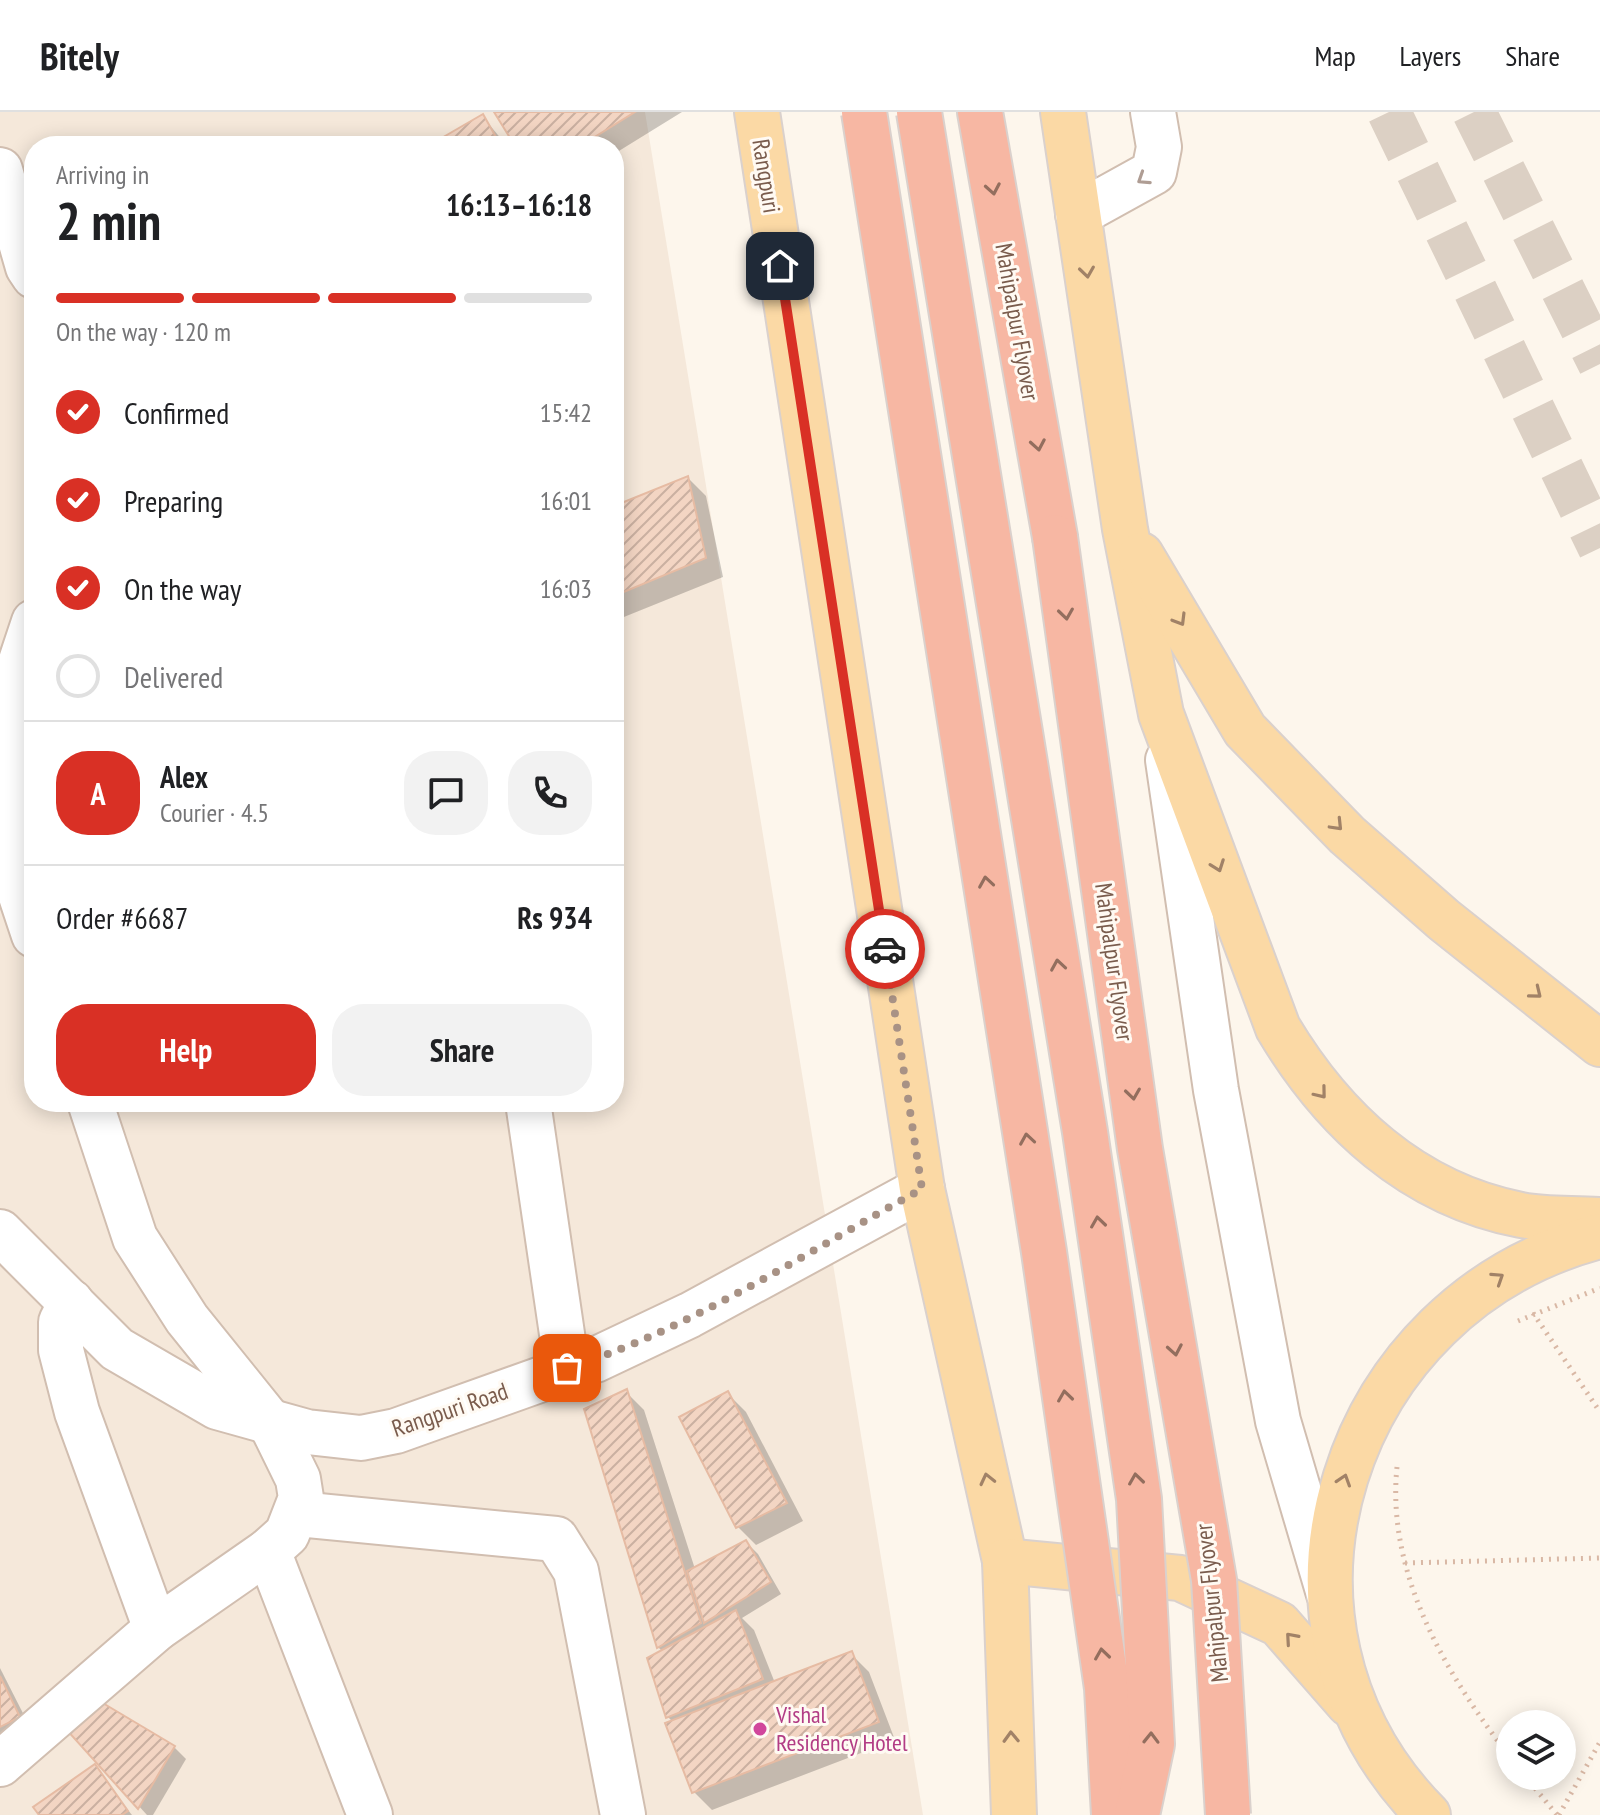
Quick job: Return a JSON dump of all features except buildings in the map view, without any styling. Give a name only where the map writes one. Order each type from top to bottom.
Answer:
[{"type":"highway","points":[[864,112],[1044,1252],[1107,1688],[1114,1815]]},
{"type":"highway","points":[[919,112],[1085,1132],[1139,1499],[1152,1744],[1137,1815]]},
{"type":"highway","name":"Mahipalpur Flyover","points":[[980,112],[1055,537],[1140,1149],[1214,1580],[1228,1815]]},
{"type":"main road","name":"Rangpuri","points":[[757,112],[922,1189],[1005,1561],[1014,1815]]},
{"type":"main road","points":[[1063,112],[1125,529],[1161,714],[1278,1028],[1305,1073],[1338,1114],[1389,1157],[1423,1179],[1470,1200],[1522,1215],[1600,1220]]},
{"type":"main road","points":[[1125,529],[1245,730],[1347,835],[1444,920],[1600,1044]]},
{"type":"main road","points":[[1426,1814],[1388,1768],[1361,1718],[1341,1663],[1332,1605],[1331,1547],[1341,1490],[1359,1435],[1388,1384],[1423,1339],[1466,1299],[1514,1267],[1568,1244],[1600,1236]]},
{"type":"main road","points":[[1005,1561],[1180,1578],[1279,1624],[1361,1718]]},
{"type":"street","points":[[1078,214],[1154,172],[1159,147],[1153,112]]},
{"type":"street","points":[[0,170],[24,253]]},
{"type":"street","points":[[24,652],[13,685],[6,851],[24,905]]},
{"type":"street","points":[[1161,714],[1216,1090],[1278,1421],[1332,1605]]},
{"type":"street","points":[[0,1764],[156,1629],[268,1551],[287,1534],[298,1514],[301,1498],[298,1479],[270,1422],[187,1319],[135,1238],[93,1112]]},
{"type":"street","points":[[529,1112],[567,1368]]},
{"type":"street","name":"Rangpuri Road","points":[[0,1232],[117,1349],[217,1407],[336,1438],[361,1438],[396,1431],[595,1360],[690,1315],[922,1189]]},
{"type":"street","points":[[71,1302],[61,1322],[61,1350],[77,1412],[156,1629]]},
{"type":"street","points":[[298,1514],[556,1539],[576,1571],[623,1815]]},
{"type":"street","points":[[268,1551],[370,1815]]},
{"type":"path","points":[[1506,1327],[1533,1313],[1600,1288]]},
{"type":"path","points":[[1533,1313],[1600,1412]]},
{"type":"path","points":[[1402,1456],[1396,1469],[1405,1563],[1438,1652],[1496,1737]]},
{"type":"path","points":[[1405,1563],[1600,1558]]},
{"type":"path","points":[[1537,1790],[1558,1815],[1600,1742]]},
{"type":"shaded area","points":[[0,112],[645,112],[923,1815],[0,1815]]},
{"type":"tunnel","points":[[1389,112],[1600,548]]},
{"type":"tunnel","points":[[1474,112],[1600,364]]},
{"type":"way so far","points":[[567,1368],[595,1360],[690,1315],[922,1189],[885,949]]},
{"type":"place","name":"Vishal Residency Hotel","points":[[760,1729]]},
{"type":"route","points":[[780,266],[885,949]]}]
